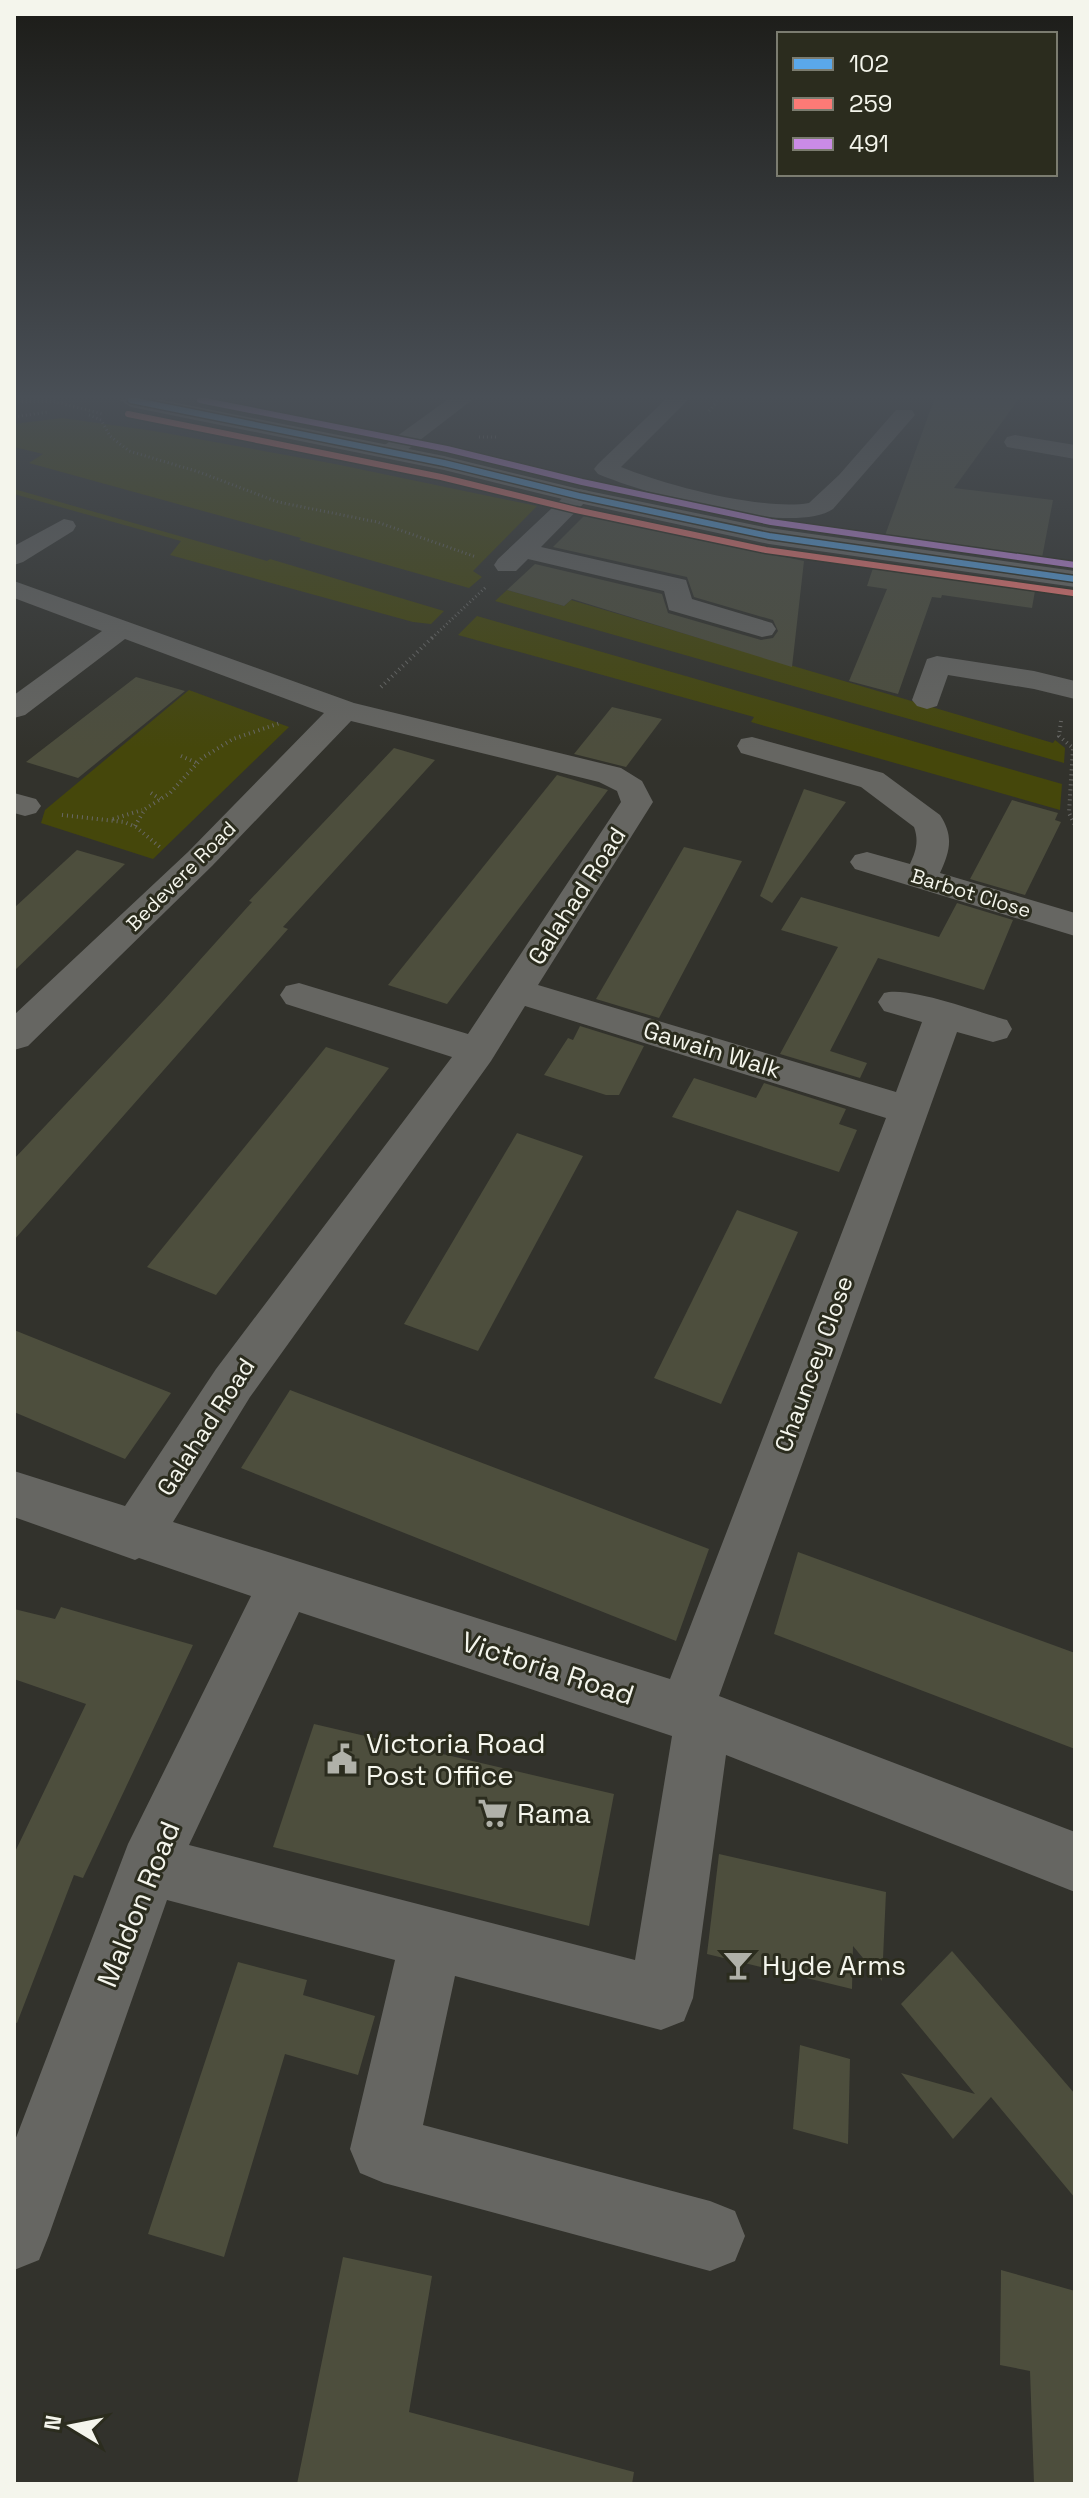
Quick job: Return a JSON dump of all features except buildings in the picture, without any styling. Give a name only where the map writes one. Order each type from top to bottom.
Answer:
[{"type":"main road","points":[[680,517],[795,540],[1075,579]]},
{"type":"street","points":[[511,561],[557,517]]},
{"type":"street","points":[[14,557],[64,526]]},
{"type":"street","points":[[511,561],[677,586],[679,604],[762,629]]},
{"type":"street","name":"Galahad Road","points":[[14,589],[344,710],[610,775],[635,790],[637,802],[477,1051],[233,1383],[135,1536]]},
{"type":"street","points":[[14,709],[120,630]]},
{"type":"street","points":[[927,700],[937,665],[1071,689]]},
{"type":"street","name":"Bedevere Road","points":[[14,1037],[200,859],[319,732],[344,710]]},
{"type":"street","points":[[752,746],[872,780],[928,822],[934,836],[933,851],[920,878]]},
{"type":"street","name":"Barbot Close","points":[[867,862],[1075,925]]},
{"type":"street","name":"Gawain Walk","points":[[516,991],[908,1110]]},
{"type":"street","points":[[299,995],[477,1051]]},
{"type":"street","points":[[897,1002],[993,1029]]},
{"type":"street","name":"Chauncey Close","points":[[431,1940],[661,1998],[694,1715],[944,1015]]},
{"type":"street","name":"Victoria Road","points":[[14,1494],[135,1536],[694,1715],[1075,1862]]},
{"type":"street","name":"Maldon Road","points":[[14,2235],[149,1865],[285,1583]]},
{"type":"street","points":[[149,1865],[431,1940],[384,2149],[710,2236]]},
{"type":"path","points":[[350,517],[377,522],[446,549],[511,561]]},
{"type":"path","points":[[344,710],[365,703],[481,593]]},
{"type":"path","points":[[1071,689],[1059,736],[1073,748],[1069,813],[1075,825]]},
{"type":"path","points":[[112,819],[145,809],[170,793],[197,763],[233,739],[282,722]]},
{"type":"path","points":[[181,756],[197,763]]},
{"type":"path","points":[[151,793],[160,799]]},
{"type":"path","points":[[19,804],[80,818],[112,819],[135,826],[152,846],[200,859]]},
{"type":"path","points":[[135,826],[145,809]]},
{"type":"shaded area","points":[[94,517],[111,517],[267,561],[270,559],[444,611],[431,624],[413,622],[170,555],[181,541]]},
{"type":"shaded area","points":[[223,517],[527,517],[473,571],[482,577],[469,588],[299,540],[301,538]]},
{"type":"shaded area","points":[[507,590],[564,606],[571,600],[1053,743],[1055,740],[1065,748],[1064,763],[495,601]]},
{"type":"shaded area","points":[[477,616],[1062,784],[1060,810],[751,722],[754,717],[458,635]]},
{"type":"shaded area","points":[[189,690],[289,727],[153,859],[41,823],[45,810]]},
{"type":"transit line","name":"259","points":[[607,517],[766,550],[1073,593]]},
{"type":"transit line","name":"102","points":[[677,517],[769,536],[1075,579]]},
{"type":"transit line","name":"491","points":[[745,517],[1075,565]]},
{"type":"place","name":"Victoria Road Post Office","points":[[342,1759]]},
{"type":"place","name":"Rama","points":[[493,1813]]},
{"type":"place","name":"Hyde Arms","points":[[738,1965]]}]
